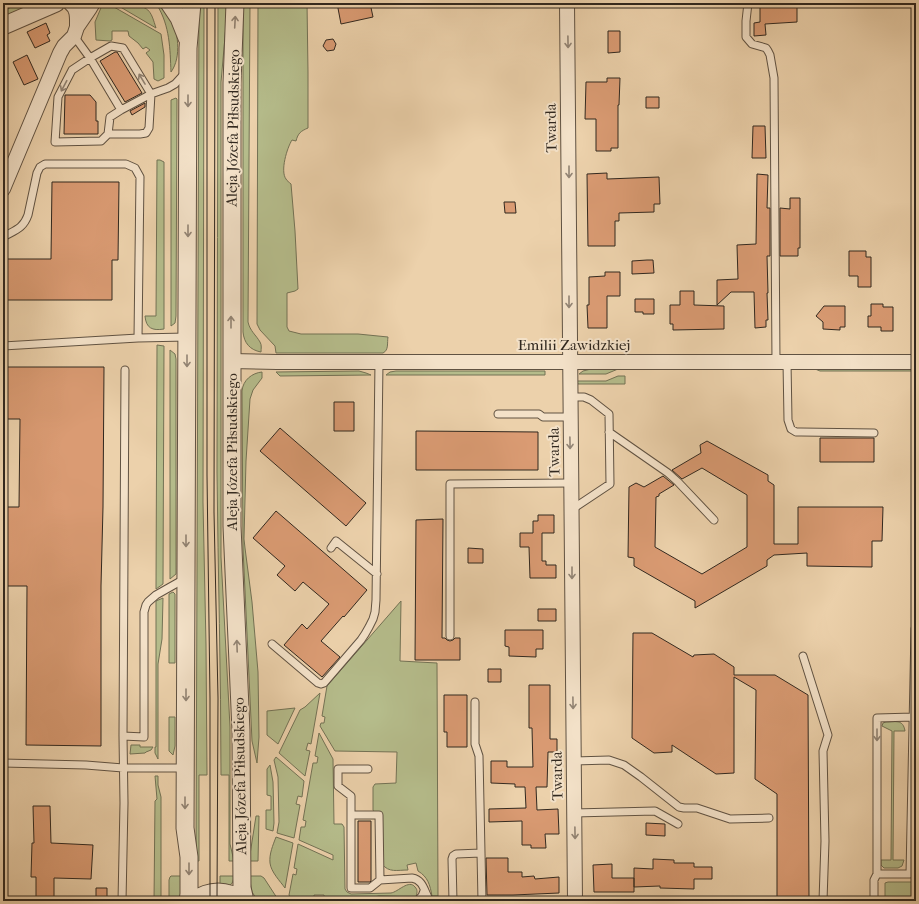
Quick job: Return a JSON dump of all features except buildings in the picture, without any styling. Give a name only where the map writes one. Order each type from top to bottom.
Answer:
[{"type":"street","points":[[3,26],[56,3]]},
{"type":"street","points":[[70,3],[76,10],[77,16],[75,31]]},
{"type":"street","points":[[3,189],[60,53],[93,3]]},
{"type":"street","points":[[169,3],[182,24],[188,48]]},
{"type":"street","points":[[188,901],[189,857],[185,833],[188,48],[192,3]]},
{"type":"street","name":"Aleja Józefa Piłsudskiego","points":[[236,3],[232,83],[232,545],[241,732],[242,891],[244,901]]},
{"type":"street","name":"Twarda","points":[[567,3],[575,901]]},
{"type":"street","name":"Emilii Zawidzkiej","points":[[231,361],[916,362]]},
{"type":"street","points":[[193,901],[205,894],[218,892],[233,895],[244,901]]},
{"type":"lane","points":[[748,3],[746,37],[752,44],[766,48],[770,55],[774,78],[782,362],[788,420],[792,429],[796,432],[874,433]]},
{"type":"lane","points":[[75,31],[121,110]]},
{"type":"lane","points":[[108,134],[146,133],[149,128],[151,94],[123,48],[111,46],[72,70],[58,97],[55,142],[101,141],[108,134],[110,117],[151,94],[176,84],[188,69]]},
{"type":"lane","points":[[3,237],[21,227],[26,222],[37,173],[40,167],[45,164],[126,164],[135,168],[140,177],[138,338]]},
{"type":"lane","points":[[3,346],[138,338],[187,337]]},
{"type":"lane","points":[[272,644],[321,684],[324,683],[361,640],[369,627],[375,612],[378,362]]},
{"type":"lane","points":[[122,901],[124,803],[125,370]]},
{"type":"lane","points":[[570,397],[584,397],[591,400],[609,414],[610,484],[571,510]]},
{"type":"lane","points":[[498,414],[539,414],[543,417],[570,417]]},
{"type":"lane","points":[[609,432],[668,473],[714,520]]},
{"type":"lane","points":[[450,636],[450,484],[571,483]]},
{"type":"lane","points":[[330,548],[336,541],[376,574]]},
{"type":"lane","points":[[123,736],[144,737],[144,612],[146,605],[150,599],[166,589],[179,582],[186,582]]},
{"type":"lane","points":[[877,874],[910,874],[916,626]]},
{"type":"lane","points":[[803,656],[828,735],[823,752],[823,901]]},
{"type":"lane","points":[[475,702],[475,744],[479,756],[482,901]]},
{"type":"lane","points":[[874,901],[874,880],[877,874],[877,718],[914,717]]},
{"type":"lane","points":[[574,761],[609,760],[624,765],[679,807],[697,808],[730,819],[769,818]]},
{"type":"lane","points":[[3,763],[86,764],[123,768],[186,768]]},
{"type":"lane","points":[[368,769],[338,769],[338,786],[351,796],[351,888],[370,888],[380,880],[412,878],[416,879],[422,884],[430,901]]},
{"type":"lane","points":[[574,813],[655,811],[678,824]]},
{"type":"lane","points":[[352,815],[379,815],[380,880]]},
{"type":"lane","points":[[453,901],[453,856],[456,854],[481,853]]},
{"type":"lane","points":[[417,901],[422,896],[424,891]]},
{"type":"green space","points":[[24,3],[38,3],[3,19],[3,11],[18,4],[20,6],[25,4]]},
{"type":"green space","points":[[103,3],[107,3],[161,34],[164,55],[164,78],[158,81],[154,79],[153,62],[146,53],[150,50],[146,47],[143,49],[129,36],[128,31],[112,31],[112,40],[110,41],[96,40],[95,22]]},
{"type":"green space","points":[[117,3],[143,7],[151,14],[156,28],[117,5]]},
{"type":"green space","points":[[160,3],[170,15],[177,36],[177,59],[171,72],[167,29],[165,21],[157,5]]},
{"type":"green space","points":[[199,3],[204,3],[203,502],[207,775],[199,775],[199,861],[196,861]]},
{"type":"green space","points":[[218,3],[228,3],[221,82],[221,557],[230,727],[230,844],[234,861],[229,861],[229,775],[221,775],[217,472]]},
{"type":"green space","points":[[243,3],[250,3],[248,322],[261,343],[261,352],[254,350],[246,343],[243,332]]},
{"type":"green space","points":[[258,3],[307,3],[308,128],[300,133],[296,141],[292,140],[286,154],[284,165],[284,175],[286,180],[291,184],[298,289],[287,293],[287,327],[289,331],[301,334],[358,334],[388,337],[387,348],[383,353],[276,353],[275,346],[260,330],[257,324]]},
{"type":"green space","points":[[176,98],[176,316],[175,323],[171,326],[171,100]]},
{"type":"green space","points":[[157,160],[164,162],[164,329],[160,330],[150,328],[145,316],[156,316]]},
{"type":"green space","points":[[157,345],[164,346],[163,584],[156,589]]},
{"type":"green space","points":[[170,350],[175,354],[176,359],[176,574],[170,579]]},
{"type":"green space","points":[[591,369],[618,369],[606,374],[579,374],[583,371]]},
{"type":"green space","points":[[815,369],[916,369],[916,371],[820,371]]},
{"type":"green space","points":[[359,371],[371,375],[280,376],[276,372]]},
{"type":"green space","points":[[545,371],[545,375],[386,375],[390,372]]},
{"type":"green space","points":[[262,372],[262,378],[253,390],[250,399],[246,461],[244,539],[252,602],[258,672],[259,737],[257,763],[252,741],[243,548],[242,391],[246,380],[255,374]]},
{"type":"green space","points":[[618,376],[625,376],[625,384],[578,384],[577,381],[606,381]]},
{"type":"green space","points":[[173,592],[175,594],[175,663],[169,663],[169,594]]},
{"type":"green space","points":[[163,598],[162,639],[158,664],[158,759],[155,753],[156,601]]},
{"type":"green space","points":[[401,601],[400,661],[437,663],[438,896],[432,896],[428,882],[418,871],[416,863],[407,865],[408,870],[390,870],[382,864],[381,815],[373,810],[373,787],[375,784],[396,783],[397,752],[335,751],[320,726],[321,723],[324,723],[325,717],[322,716],[327,686]]},
{"type":"green space","points":[[320,693],[311,744],[308,743],[306,750],[310,751],[305,776],[279,753],[300,710]]},
{"type":"green space","points":[[295,708],[278,744],[267,735],[267,711]]},
{"type":"green space","points":[[169,717],[175,717],[175,746],[173,755],[169,751]]},
{"type":"green space","points":[[883,723],[901,723],[905,731],[894,731],[893,860],[904,860],[902,866],[898,868],[884,868],[881,865],[881,860],[891,860],[892,731],[882,726]]},
{"type":"green space","points":[[319,733],[333,759],[334,824],[342,824],[344,827],[345,889],[351,894],[391,893],[410,884],[417,889],[416,897],[379,896],[353,901],[325,901],[324,895],[314,895],[314,901],[292,901],[289,895],[293,874],[296,875],[297,869],[294,868],[298,844],[333,860],[333,855],[299,840],[301,827],[305,827],[306,821],[303,820],[313,763],[317,763],[318,757],[315,756]]},
{"type":"green space","points":[[131,745],[153,747],[145,753],[130,754]]},
{"type":"green space","points":[[276,757],[304,781],[302,797],[298,796],[296,804],[300,805],[294,838],[277,833],[279,822],[278,777],[274,760]]},
{"type":"green space","points":[[270,765],[273,782],[273,831],[266,829],[266,810],[271,810],[271,796],[267,795],[267,769]]},
{"type":"green space","points":[[155,776],[158,776],[158,785],[161,797],[161,901],[154,901],[155,801],[157,799]]},
{"type":"green space","points":[[256,816],[259,816],[258,861],[249,861]]},
{"type":"green space","points":[[276,837],[293,843],[285,888],[274,873],[270,863],[271,853]]},
{"type":"green space","points":[[171,876],[181,876],[181,896],[179,901],[169,901],[169,880]]},
{"type":"green space","points":[[220,876],[234,876],[232,884],[226,887],[220,887]]},
{"type":"green space","points":[[249,876],[261,876],[264,878],[279,901],[258,901],[252,892]]},
{"type":"green space","points":[[916,882],[916,898],[913,901],[887,901],[885,897],[885,883]]},
{"type":"tram line","points":[[207,3],[207,475],[210,698],[210,901]]},
{"type":"tram line","points":[[215,3],[214,512],[218,698],[217,901]]}]
